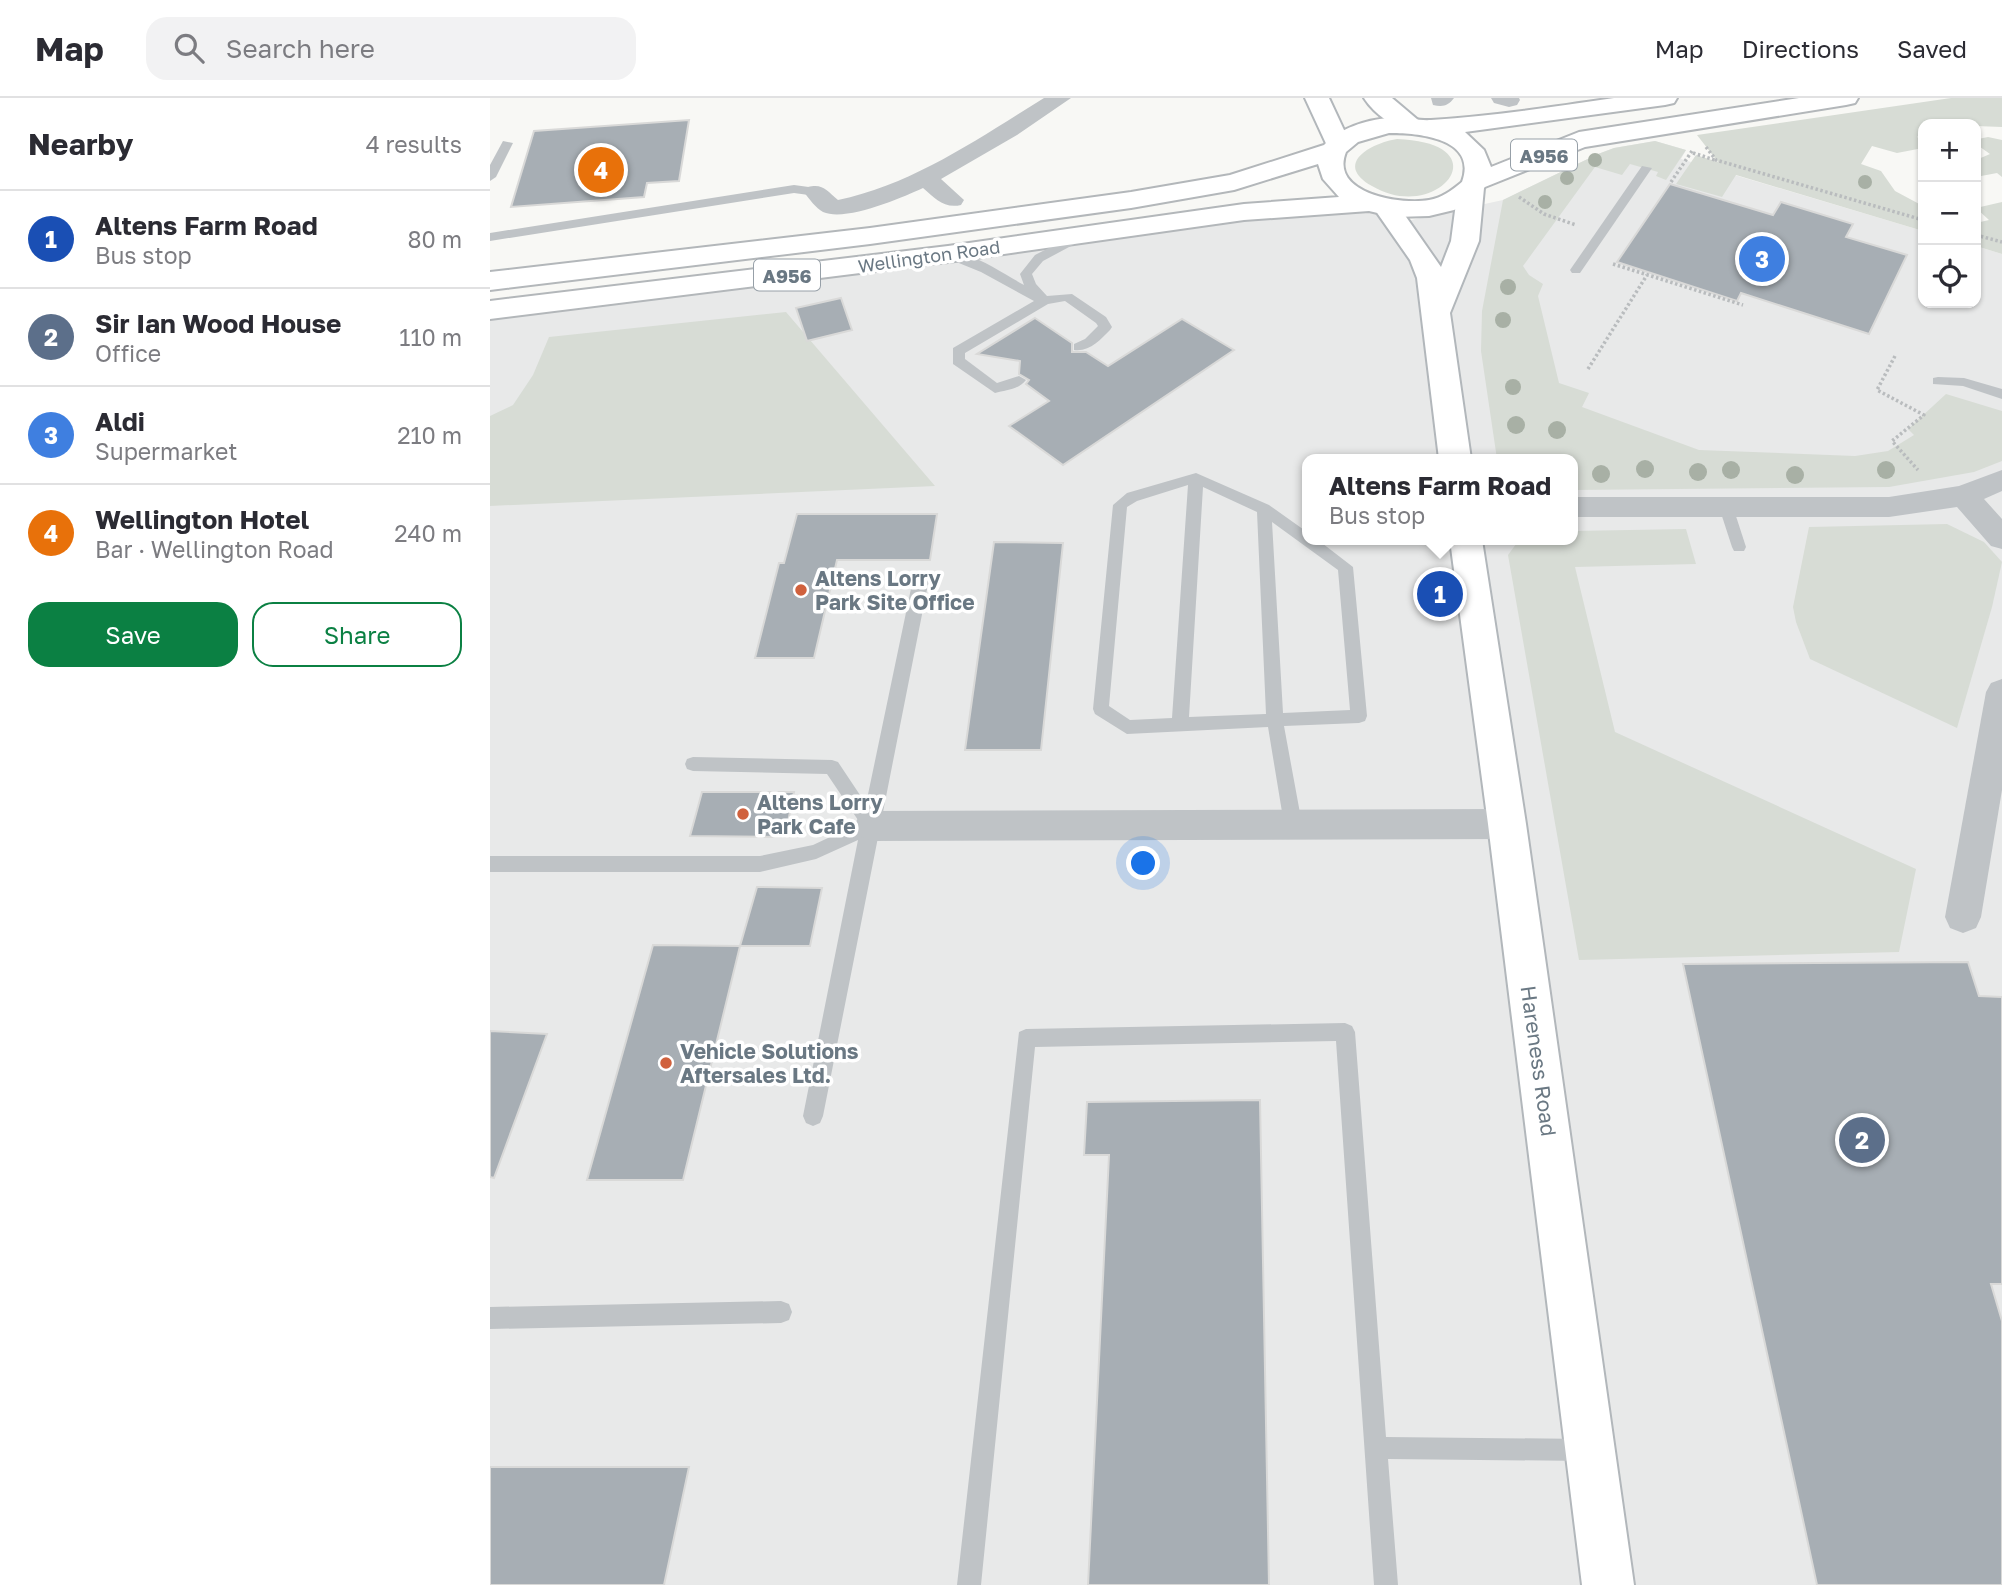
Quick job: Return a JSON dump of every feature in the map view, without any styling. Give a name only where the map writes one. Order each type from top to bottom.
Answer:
[{"type":"main road","points":[[1317,98],[1336,148],[1330,164],[1335,179],[1348,193],[1378,205],[1424,259],[1431,278],[1454,454]]},
{"type":"main road","points":[[1376,98],[1419,127]]},
{"type":"main road","name":"A956","points":[[1336,148],[1351,136],[1368,129],[1490,123],[1665,98]]},
{"type":"main road","name":"A956","points":[[1378,205],[1436,206],[1457,199],[1473,185],[1579,140],[1846,98]]},
{"type":"main road","name":"A956","points":[[1419,127],[1459,140],[1470,150],[1477,160],[1479,172],[1473,185]]},
{"type":"main road","name":"Wellington Road","points":[[490,281],[870,236],[1131,201],[1234,181],[1336,148]]},
{"type":"main road","points":[[1436,313],[1465,242],[1473,185]]},
{"type":"main road","name":"Wellington Road","points":[[490,310],[948,254],[1244,212],[1378,205]]},
{"type":"main road","name":"Hareness Road","points":[[1467,545],[1507,824],[1608,1584]]},
{"type":"street","points":[[816,192],[830,206],[846,206],[926,178],[1060,98]]},
{"type":"street","points":[[926,178],[952,200]]},
{"type":"street","points":[[1578,507],[1889,507],[1954,498],[2002,480]]},
{"type":"street","points":[[1954,498],[2002,538]]},
{"type":"street","points":[[1963,917],[2002,692]]},
{"type":"street","points":[[871,826],[1507,824]]},
{"type":"lane","points":[[490,177],[507,143]]},
{"type":"lane","points":[[1576,270],[1646,168]]},
{"type":"lane","points":[[490,237],[794,189],[816,192]]},
{"type":"lane","points":[[1044,300],[1030,285],[1026,274],[1030,267],[1039,258],[1083,234]]},
{"type":"lane","points":[[948,254],[971,260],[1015,288],[1044,300]]},
{"type":"lane","points":[[1019,380],[1011,385],[995,388],[958,361],[958,351],[1044,300],[1067,297],[1101,320],[1105,327],[1100,334],[1079,347]]},
{"type":"lane","points":[[1938,381],[1964,382],[2002,394]]},
{"type":"lane","points":[[1180,725],[1196,478]]},
{"type":"lane","points":[[1302,536],[1264,509],[1196,478],[1132,497],[1120,505],[1101,709],[1127,727],[1359,716],[1345,567],[1314,545]]},
{"type":"lane","points":[[1726,507],[1739,547]]},
{"type":"lane","points":[[1264,509],[1275,722],[1293,824]]},
{"type":"lane","points":[[813,1116],[922,579]]},
{"type":"lane","points":[[693,764],[832,767],[871,826]]},
{"type":"lane","points":[[490,864],[760,864],[816,852],[871,826]]},
{"type":"lane","points":[[969,1585],[1026,1038],[1345,1032],[1386,1585]]},
{"type":"lane","points":[[490,1318],[781,1312]]},
{"type":"lane","points":[[1374,1448],[1590,1450]]},
{"type":"path","points":[[1687,122],[1716,160]]},
{"type":"path","points":[[1691,152],[1918,219]]},
{"type":"path","points":[[1509,191],[1544,214],[1621,239],[1605,262],[1743,305]]},
{"type":"path","points":[[1981,236],[2002,242]]},
{"type":"path","points":[[1588,369],[1647,275]]},
{"type":"path","points":[[1895,356],[1877,390],[1924,415],[1892,441],[1954,498]]},
{"type":"shaded area","points":[[1951,98],[2002,98],[2002,127],[1981,126],[1981,119],[1918,119],[1918,149],[1897,153],[1872,146],[1861,164],[1881,171],[1895,191],[1918,203],[1918,230],[1736,175],[1722,197],[1676,184],[1696,155],[1718,162],[1697,135]]},
{"type":"shaded area","points":[[1981,138],[2002,140],[2002,177],[1997,173],[1981,176],[1981,158],[1990,154],[1981,148]]},
{"type":"shaded area","points":[[1397,139],[1429,144],[1447,154],[1453,166],[1449,179],[1437,189],[1418,196],[1396,195],[1372,186],[1361,178],[1356,170],[1360,156],[1377,145]]},
{"type":"shaded area","points":[[1655,141],[1686,150],[1681,159],[1918,230],[1918,308],[1981,308],[1981,248],[2002,254],[2002,1585],[490,1585],[490,310],[1369,203],[1402,222],[1503,200],[1598,154],[1614,148]]},
{"type":"shaded area","points":[[1655,141],[1686,150],[1666,180],[1656,176],[1658,172],[1630,164],[1622,175],[1595,167],[1523,266],[1529,275],[1543,284],[1538,296],[1559,383],[1589,393],[1582,407],[1699,450],[1855,456],[1888,451],[1914,435],[1908,429],[1946,394],[2002,411],[2002,461],[1974,472],[1889,487],[1578,490],[1578,454],[1496,454],[1481,351],[1482,311],[1503,200],[1614,148]]},
{"type":"shaded area","points":[[2002,202],[2002,254],[1981,248],[1981,222],[1989,220],[1981,213],[1981,207]]},
{"type":"shaded area","points":[[786,312],[935,486],[490,506],[490,416],[513,405],[533,375],[549,337]]},
{"type":"shaded area","points":[[1947,524],[1984,542],[2002,562],[1992,607],[1957,728],[1810,659],[1793,607],[1809,527]]},
{"type":"shaded area","points":[[1686,529],[1696,564],[1575,567],[1615,732],[1916,869],[1899,952],[1579,960],[1508,555],[1515,545],[1578,545],[1578,531]]},
{"type":"building","points":[[689,120],[679,181],[647,183],[644,197],[511,207],[534,131]]},
{"type":"building","points":[[1670,184],[1773,215],[1781,202],[1853,224],[1846,237],[1907,255],[1869,334],[1741,293],[1737,301],[1617,262]]},
{"type":"building","points":[[841,298],[852,330],[807,341],[796,308]]},
{"type":"building","points":[[1035,318],[1072,343],[1072,352],[1086,352],[1108,366],[1182,319],[1234,350],[1063,465],[1009,426],[1049,401],[1026,384],[1029,380],[1019,374],[1020,361],[977,354]]},
{"type":"building","points":[[797,514],[937,514],[930,560],[837,560],[814,658],[755,658],[779,563],[784,563]]},
{"type":"building","points":[[994,542],[1063,543],[1041,750],[965,750]]},
{"type":"building","name":"Altens Lorry Park Cafe","points":[[702,792],[794,792],[785,837],[690,836]]},
{"type":"building","points":[[757,887],[822,888],[810,946],[740,946]]},
{"type":"building","name":"Vehicle Solutions Aftersales Ltd.","points":[[653,945],[740,946],[683,1180],[587,1180]]},
{"type":"building","points":[[1968,962],[1979,996],[2002,997],[2002,1284],[1991,1284],[2002,1321],[2002,1585],[1817,1585],[1683,964]]},
{"type":"building","points":[[490,1031],[547,1034],[494,1178],[490,1177]]},
{"type":"building","points":[[1260,1100],[1269,1585],[1088,1585],[1109,1155],[1084,1155],[1087,1102]]},
{"type":"building","points":[[490,1467],[689,1467],[664,1585],[490,1585]]},
{"type":"place","name":"Wellington Hotel","points":[[601,170]]},
{"type":"place","name":"Aldi","points":[[1762,259]]},
{"type":"place","name":"Altens Lorry Park Site Office","points":[[801,590]]},
{"type":"place","name":"Altens Farm Road","points":[[1440,594]]},
{"type":"place","name":"Altens Lorry Park Cafe","points":[[743,814]]},
{"type":"place","name":"Vehicle Solutions Aftersales Ltd.","points":[[666,1063]]},
{"type":"place","name":"Sir Ian Wood House","points":[[1862,1140]]}]
